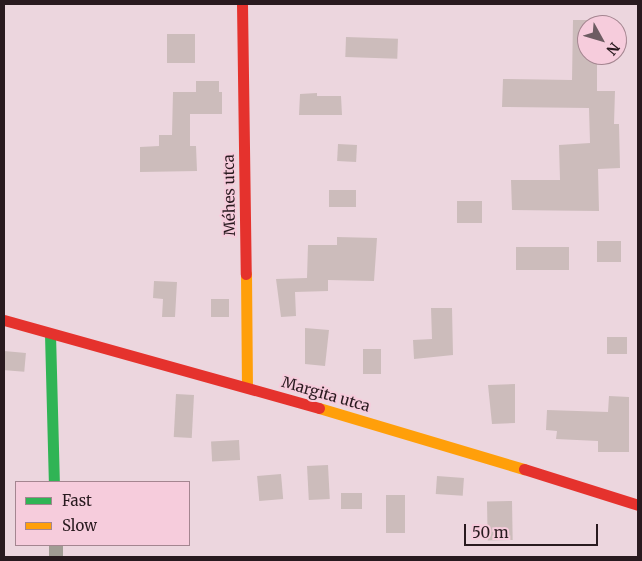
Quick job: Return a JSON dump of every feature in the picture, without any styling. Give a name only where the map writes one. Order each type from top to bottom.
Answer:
[{"type":"street","name":"Méhes utca","points":[[242,4],[246,387]]},
{"type":"street","name":"Margita utca","points":[[4,320],[414,434],[638,505]]},
{"type":"street","points":[[50,334],[54,481]]},
{"type":"building","points":[[573,20],[577,20],[577,65],[597,65],[597,91],[615,91],[614,124],[619,124],[620,168],[598,169],[599,211],[512,210],[511,180],[560,180],[559,145],[590,143],[589,108],[502,107],[503,79],[572,80]]},
{"type":"building","points":[[167,34],[195,34],[195,63],[167,63]]},
{"type":"building","points":[[346,37],[398,39],[397,59],[345,57]]},
{"type":"building","points":[[196,81],[219,81],[219,92],[222,92],[222,114],[190,114],[190,146],[196,146],[197,171],[140,172],[140,147],[159,146],[159,135],[172,135],[173,92],[196,92]]},
{"type":"building","points":[[317,93],[317,96],[341,96],[342,115],[299,115],[300,94]]},
{"type":"building","points":[[338,144],[357,145],[356,162],[337,161]]},
{"type":"building","points":[[329,190],[356,190],[356,207],[329,207]]},
{"type":"building","points":[[457,201],[482,201],[482,223],[457,223]]},
{"type":"building","points":[[337,237],[377,238],[374,281],[328,280],[328,291],[295,292],[296,316],[281,317],[276,279],[307,278],[308,245],[337,245]]},
{"type":"building","points":[[597,241],[621,241],[621,262],[597,262]]},
{"type":"building","points":[[516,247],[569,247],[569,270],[516,270]]},
{"type":"building","points":[[154,281],[177,282],[175,317],[162,317],[163,299],[153,298]]},
{"type":"building","points":[[211,299],[229,299],[229,317],[211,317]]},
{"type":"building","points":[[431,308],[452,308],[453,355],[414,359],[413,340],[432,339]]},
{"type":"building","points":[[305,328],[329,330],[325,366],[305,364]]},
{"type":"building","points":[[607,337],[627,337],[627,354],[607,354]]},
{"type":"building","points":[[363,349],[381,349],[381,374],[363,374]]},
{"type":"building","points":[[4,351],[26,353],[24,372],[4,370]]},
{"type":"building","points":[[515,384],[515,423],[492,424],[488,385]]},
{"type":"building","points":[[176,394],[194,395],[192,438],[174,437]]},
{"type":"building","points":[[609,396],[629,397],[629,452],[598,452],[598,441],[556,439],[557,431],[546,430],[547,410],[608,412]]},
{"type":"building","points":[[239,440],[240,460],[212,461],[211,441]]},
{"type":"building","points":[[328,465],[330,499],[309,500],[307,466]]},
{"type":"building","points":[[281,474],[283,499],[259,501],[257,476]]},
{"type":"building","points":[[437,476],[464,478],[463,496],[436,494]]},
{"type":"building","points":[[341,493],[362,493],[362,509],[341,509]]},
{"type":"building","points":[[386,495],[405,495],[405,533],[386,533]]},
{"type":"building","points":[[487,501],[512,501],[513,540],[488,540]]},
{"type":"traffic: fast","points":[[50,334],[54,481]]},
{"type":"traffic: slow","points":[[246,274],[247,387]]},
{"type":"traffic: slow","points":[[319,408],[524,469]]},
{"type":"traffic: jam","points":[[242,4],[246,274]]},
{"type":"traffic: jam","points":[[4,320],[319,408]]},
{"type":"traffic: jam","points":[[524,469],[638,505]]}]
